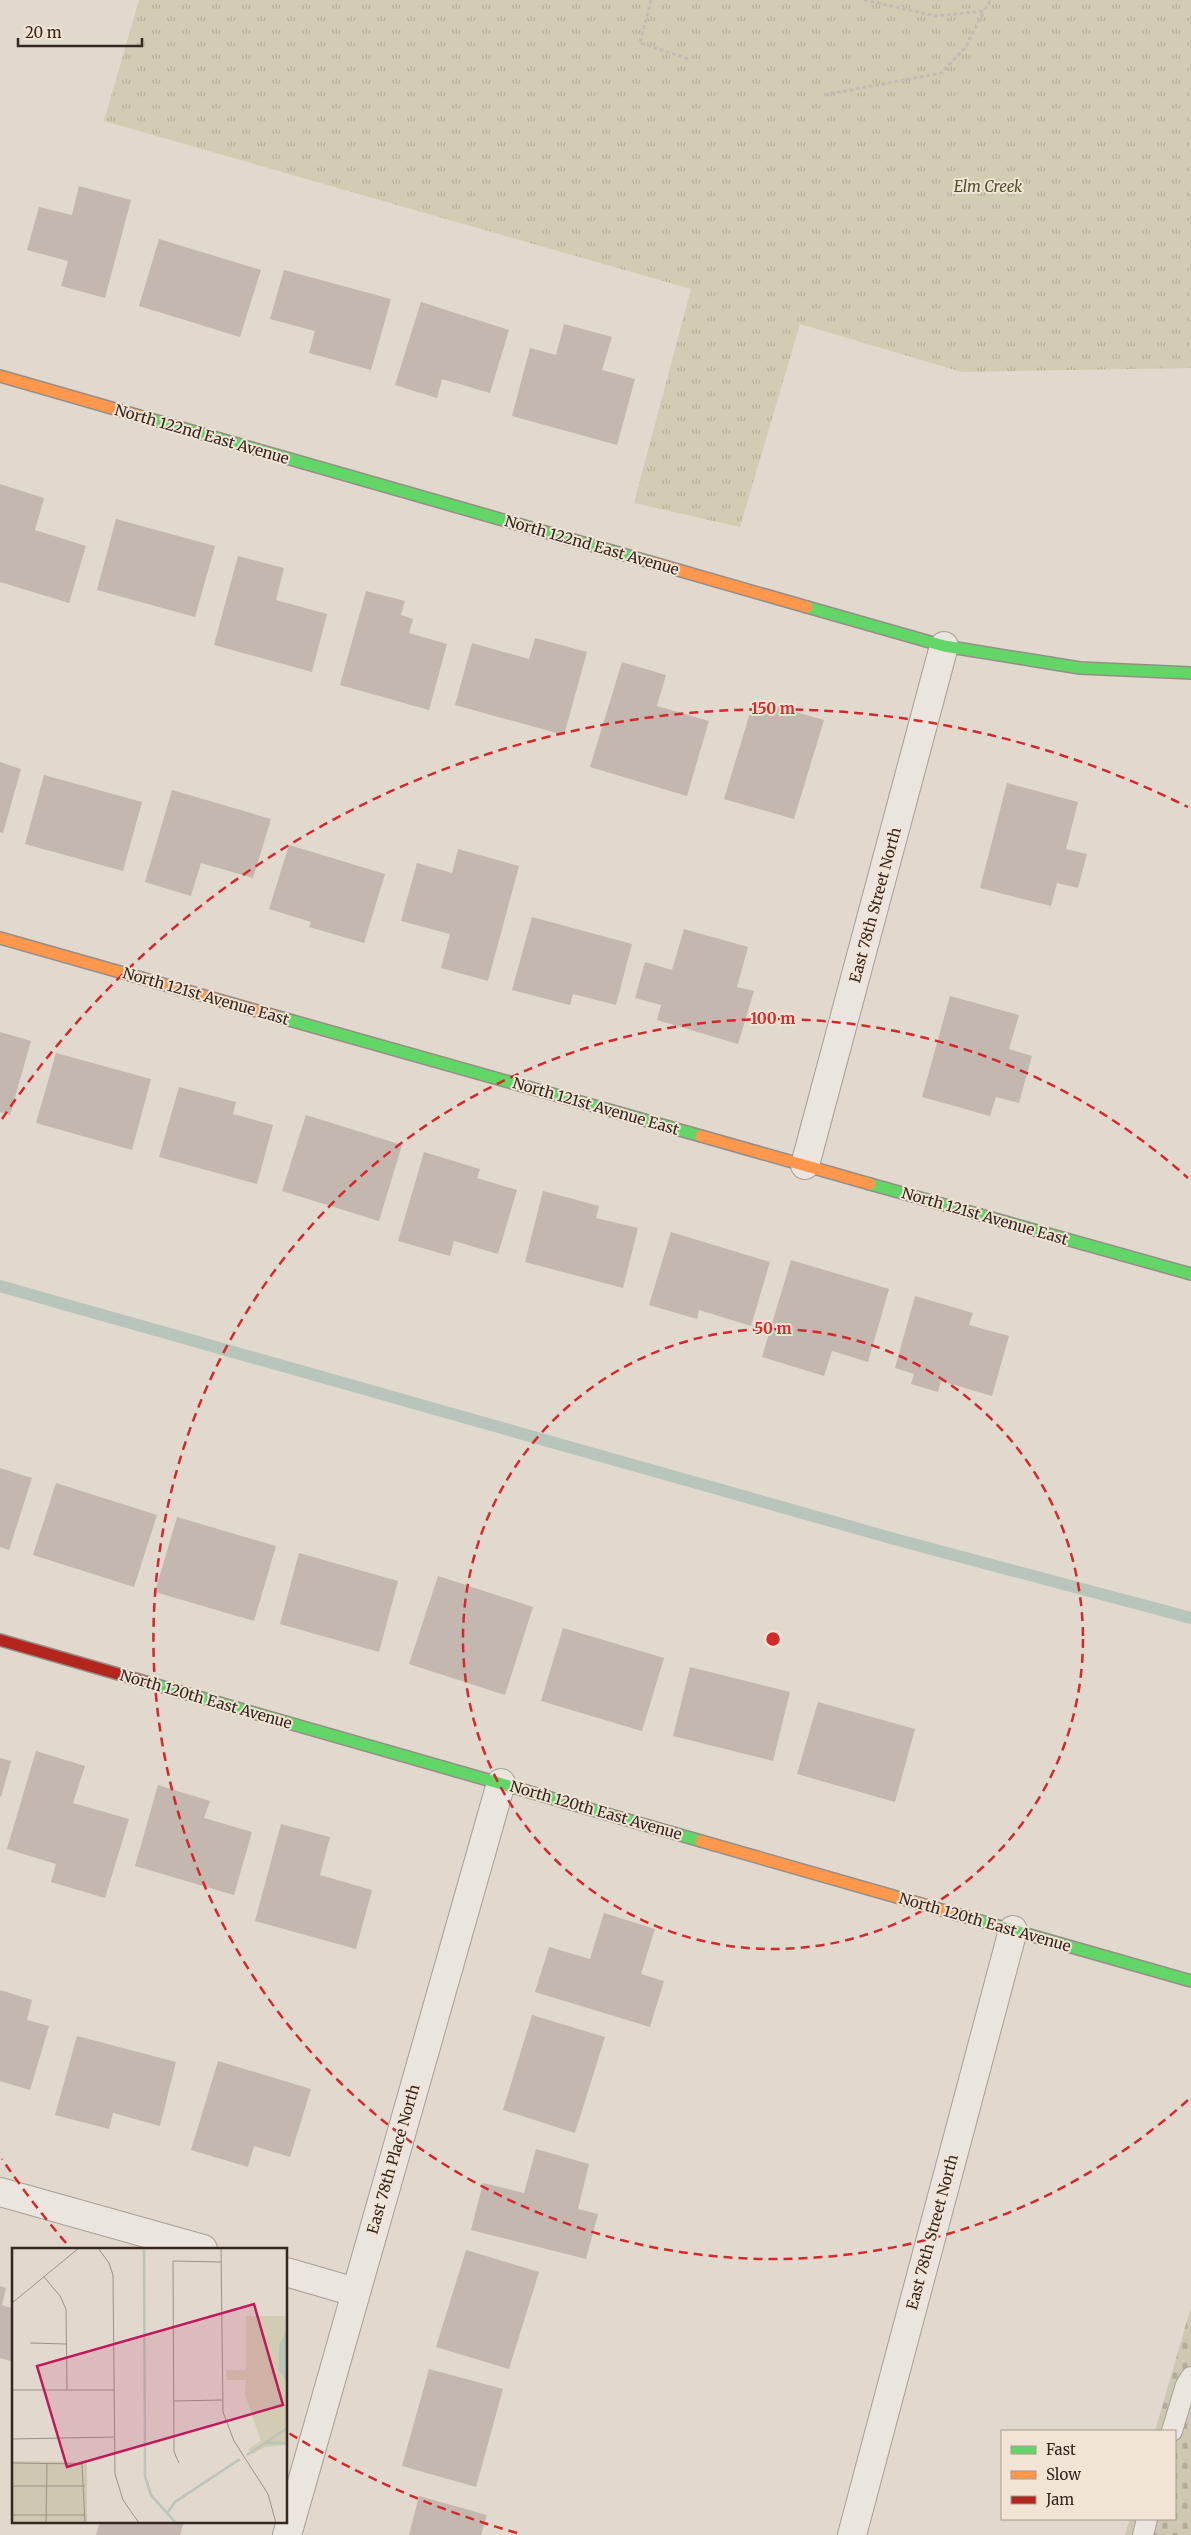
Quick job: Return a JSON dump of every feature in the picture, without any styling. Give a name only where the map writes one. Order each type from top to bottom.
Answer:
[{"type":"street","name":"North 122nd East Avenue","points":[[0,376],[944,646],[1080,668],[1191,673]]},
{"type":"street","name":"East 78th Street North","points":[[805,1165],[944,646]]},
{"type":"street","name":"North 121st Avenue East","points":[[0,938],[1191,1274]]},
{"type":"street","name":"North 120th East Avenue","points":[[0,1640],[1191,1981]]},
{"type":"street","name":"East 78th Place North","points":[[287,2535],[501,1784]]},
{"type":"street","name":"East 78th Street North","points":[[852,2535],[1013,1930]]},
{"type":"street","points":[[0,2192],[199,2248]]},
{"type":"street","points":[[288,2273],[355,2292]]},
{"type":"lane","points":[[1172,2430],[1186,2384],[1191,2377]]},
{"type":"lane","points":[[1143,2535],[1147,2520]]},
{"type":"path","points":[[651,0],[640,42],[689,59]]},
{"type":"path","points":[[864,0],[936,16],[984,11]]},
{"type":"path","points":[[824,96],[941,73],[965,48],[991,0]]},
{"type":"green space","name":"Elm Creek","points":[[139,0],[1191,0],[1191,368],[962,372],[800,324],[740,527],[634,503],[691,289],[104,121]]},
{"type":"green space","points":[[1191,2307],[1191,2535],[1125,2535],[1130,2520],[1176,2520],[1176,2430],[1155,2430]]},
{"type":"building","points":[[79,186],[131,200],[105,298],[61,286],[68,261],[27,250],[39,207],[72,215]]},
{"type":"building","points":[[159,239],[261,270],[240,337],[139,306]]},
{"type":"building","points":[[284,270],[391,299],[371,370],[309,353],[315,331],[270,319]]},
{"type":"building","points":[[421,302],[509,330],[490,393],[442,379],[437,398],[395,385]]},
{"type":"building","points":[[564,324],[612,337],[602,370],[635,379],[617,445],[512,416],[530,348],[556,355]]},
{"type":"building","points":[[0,484],[44,498],[35,530],[86,546],[69,603],[0,582]]},
{"type":"building","points":[[116,519],[215,546],[195,617],[97,590]]},
{"type":"building","points":[[238,556],[284,568],[276,600],[327,614],[312,672],[214,645]]},
{"type":"building","points":[[366,591],[405,601],[401,615],[413,619],[409,633],[447,644],[429,710],[340,685]]},
{"type":"building","points":[[535,638],[587,652],[564,735],[455,705],[472,643],[529,659]]},
{"type":"building","points":[[622,662],[666,675],[657,706],[709,721],[687,796],[590,767]]},
{"type":"building","points":[[754,700],[824,720],[794,819],[724,799]]},
{"type":"building","points":[[0,762],[21,769],[3,833],[0,832]]},
{"type":"building","points":[[44,775],[142,802],[123,871],[25,844]]},
{"type":"building","points":[[1007,783],[1078,802],[1066,849],[1087,854],[1078,888],[1057,883],[1051,906],[980,888]]},
{"type":"building","points":[[172,790],[271,819],[253,878],[201,863],[191,896],[145,882]]},
{"type":"building","points":[[289,845],[385,874],[364,943],[309,927],[311,922],[269,909]]},
{"type":"building","points":[[458,849],[519,866],[488,981],[441,968],[450,934],[401,921],[417,863],[452,873]]},
{"type":"building","points":[[532,917],[632,944],[616,1005],[573,994],[570,1005],[512,990]]},
{"type":"building","points":[[684,929],[748,947],[737,987],[754,991],[738,1044],[657,1020],[661,1005],[635,998],[645,962],[672,970]]},
{"type":"building","points":[[950,996],[1019,1015],[1009,1049],[1032,1056],[1019,1103],[996,1097],[990,1116],[922,1097]]},
{"type":"building","points":[[0,1032],[31,1041],[10,1115],[0,1112]]},
{"type":"building","points":[[56,1053],[151,1079],[132,1150],[36,1123]]},
{"type":"building","points":[[179,1087],[236,1102],[233,1114],[273,1125],[257,1184],[159,1157]]},
{"type":"building","points":[[306,1115],[402,1145],[379,1221],[282,1191]]},
{"type":"building","points":[[424,1152],[480,1169],[477,1178],[517,1190],[498,1254],[454,1241],[450,1256],[398,1241]]},
{"type":"building","points":[[543,1191],[599,1206],[596,1218],[638,1228],[623,1288],[525,1262]]},
{"type":"building","points":[[671,1232],[770,1262],[751,1326],[699,1310],[697,1319],[649,1305]]},
{"type":"building","points":[[791,1260],[889,1289],[868,1362],[832,1351],[824,1376],[762,1357]]},
{"type":"building","points":[[915,1296],[973,1313],[969,1325],[1009,1336],[992,1396],[941,1381],[938,1392],[911,1384],[914,1374],[895,1368]]},
{"type":"building","points":[[0,1468],[32,1478],[9,1550],[0,1547]]},
{"type":"building","points":[[56,1483],[157,1515],[134,1587],[33,1555]]},
{"type":"building","points":[[177,1517],[276,1546],[254,1621],[155,1592]]},
{"type":"building","points":[[299,1553],[398,1581],[379,1652],[280,1624]]},
{"type":"building","points":[[438,1576],[533,1607],[505,1695],[409,1664]]},
{"type":"building","points":[[563,1628],[664,1658],[642,1731],[541,1701]]},
{"type":"building","points":[[690,1667],[790,1692],[773,1761],[673,1736]]},
{"type":"building","points":[[818,1702],[915,1729],[895,1802],[797,1774]]},
{"type":"building","points":[[36,1751],[85,1766],[73,1803],[129,1819],[105,1898],[51,1882],[56,1864],[7,1849]]},
{"type":"building","points":[[0,1758],[11,1761],[1,1797],[0,1796]]},
{"type":"building","points":[[158,1785],[210,1801],[204,1818],[252,1832],[234,1895],[135,1866]]},
{"type":"building","points":[[281,1824],[330,1837],[320,1875],[372,1890],[356,1949],[255,1921]]},
{"type":"building","points":[[604,1913],[655,1929],[641,1974],[664,1981],[650,2027],[535,1992],[549,1947],[590,1959]]},
{"type":"building","points":[[0,1990],[32,2000],[27,2020],[49,2026],[30,2090],[0,2081]]},
{"type":"building","points":[[532,2015],[605,2037],[575,2133],[503,2110]]},
{"type":"building","points":[[77,2036],[176,2062],[160,2126],[113,2113],[109,2129],[55,2115]]},
{"type":"building","points":[[218,2061],[311,2089],[290,2157],[254,2146],[248,2167],[191,2150]]},
{"type":"building","points":[[536,2149],[589,2164],[578,2209],[598,2214],[586,2259],[471,2230],[483,2183],[524,2193]]},
{"type":"building","points":[[466,2250],[539,2272],[509,2369],[436,2347]]},
{"type":"building","points":[[0,2286],[6,2288],[2,2305],[12,2308],[12,2361],[0,2358]]},
{"type":"building","points":[[429,2369],[503,2389],[476,2487],[402,2466]]},
{"type":"building","points":[[419,2496],[487,2515],[481,2535],[409,2535]]},
{"type":"building","points":[[100,2522],[184,2522],[180,2535],[96,2535]]},
{"type":"waterway","points":[[0,1286],[898,1540],[1191,1618]]},
{"type":"traffic: fast","points":[[150,419],[650,562]]},
{"type":"traffic: fast","points":[[807,607],[944,646],[1080,668],[1191,673]]},
{"type":"traffic: fast","points":[[275,1016],[701,1136]]},
{"type":"traffic: fast","points":[[870,1184],[1191,1274]]},
{"type":"traffic: fast","points":[[146,1682],[701,1841]]},
{"type":"traffic: fast","points":[[956,1914],[1191,1981]]},
{"type":"traffic: slow","points":[[0,376],[150,419]]},
{"type":"traffic: slow","points":[[650,562],[807,607]]},
{"type":"traffic: slow","points":[[0,938],[275,1016]]},
{"type":"traffic: slow","points":[[701,1136],[870,1184]]},
{"type":"traffic: slow","points":[[701,1841],[956,1914]]},
{"type":"traffic: jam","points":[[0,1640],[146,1682]]}]
